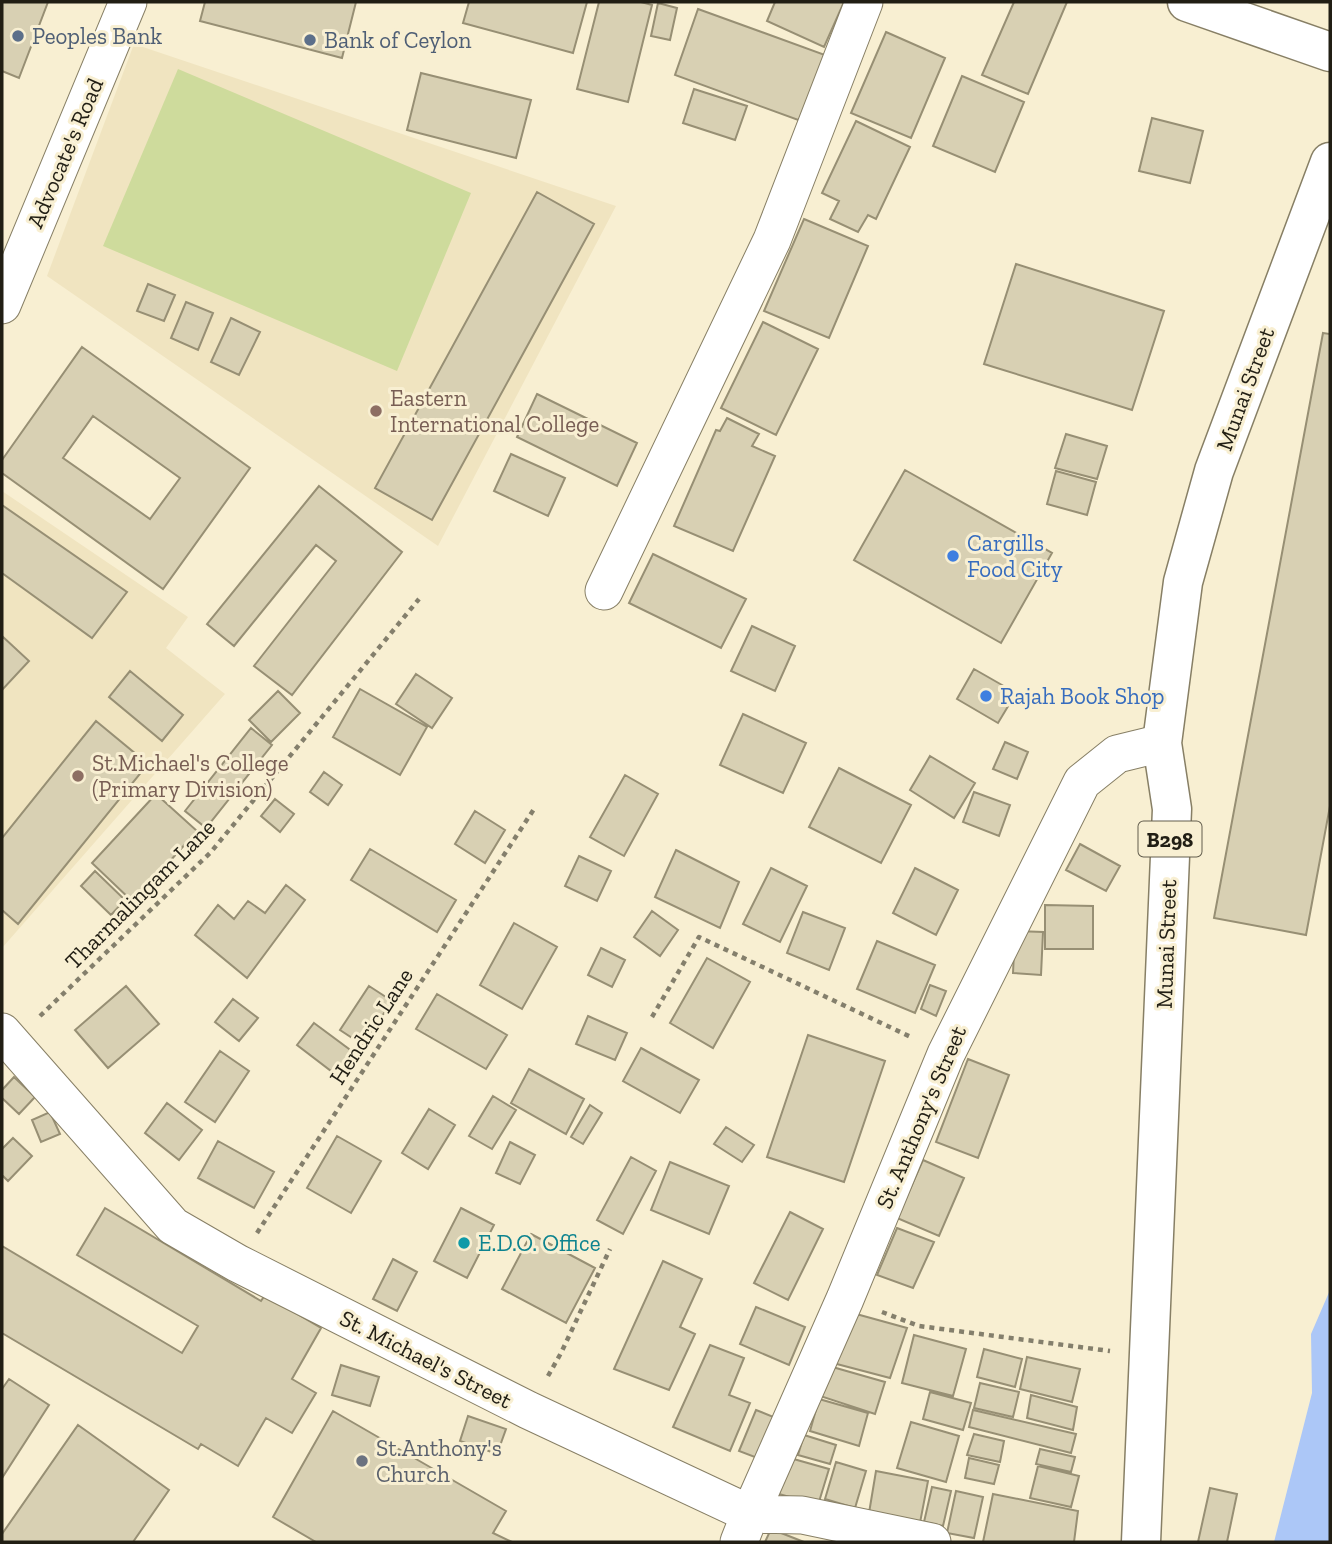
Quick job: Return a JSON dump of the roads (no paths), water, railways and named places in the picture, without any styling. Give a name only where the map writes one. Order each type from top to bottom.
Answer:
[{"type":"main road","points":[[1187,2],[1330,52]]},
{"type":"main road","name":"Munai Street","points":[[1141,1542],[1172,809],[1162,743],[1183,582],[1203,510],[1247,382],[1330,162]]},
{"type":"street","name":"Advocate's Road","points":[[2,305],[128,2]]},
{"type":"street","points":[[604,591],[772,240],[864,2]]},
{"type":"street","name":"St. Anthony's Street","points":[[744,1528],[845,1299],[946,1054],[1082,782],[1117,754],[1162,743]]},
{"type":"street","name":"St. Michael's Street","points":[[7,1038],[173,1226],[237,1263],[528,1410],[744,1528],[802,1515],[932,1542]]},
{"type":"water","points":[[1330,1290],[1330,1542],[1274,1542],[1312,1393],[1311,1334]]},
{"type":"place","name":"Peoples Bank","points":[[18,36]]},
{"type":"place","name":"Bank of Ceylon","points":[[310,40]]},
{"type":"place","name":"Eastern International College","points":[[376,411]]},
{"type":"place","name":"Cargills Food City","points":[[953,556]]},
{"type":"place","name":"Rajah Book Shop","points":[[986,696]]},
{"type":"place","name":"St.Michael's College (Primary Division)","points":[[78,776]]},
{"type":"place","name":"E.D.O. Office","points":[[464,1243]]},
{"type":"place","name":"St.Anthony's Church","points":[[362,1461]]}]
